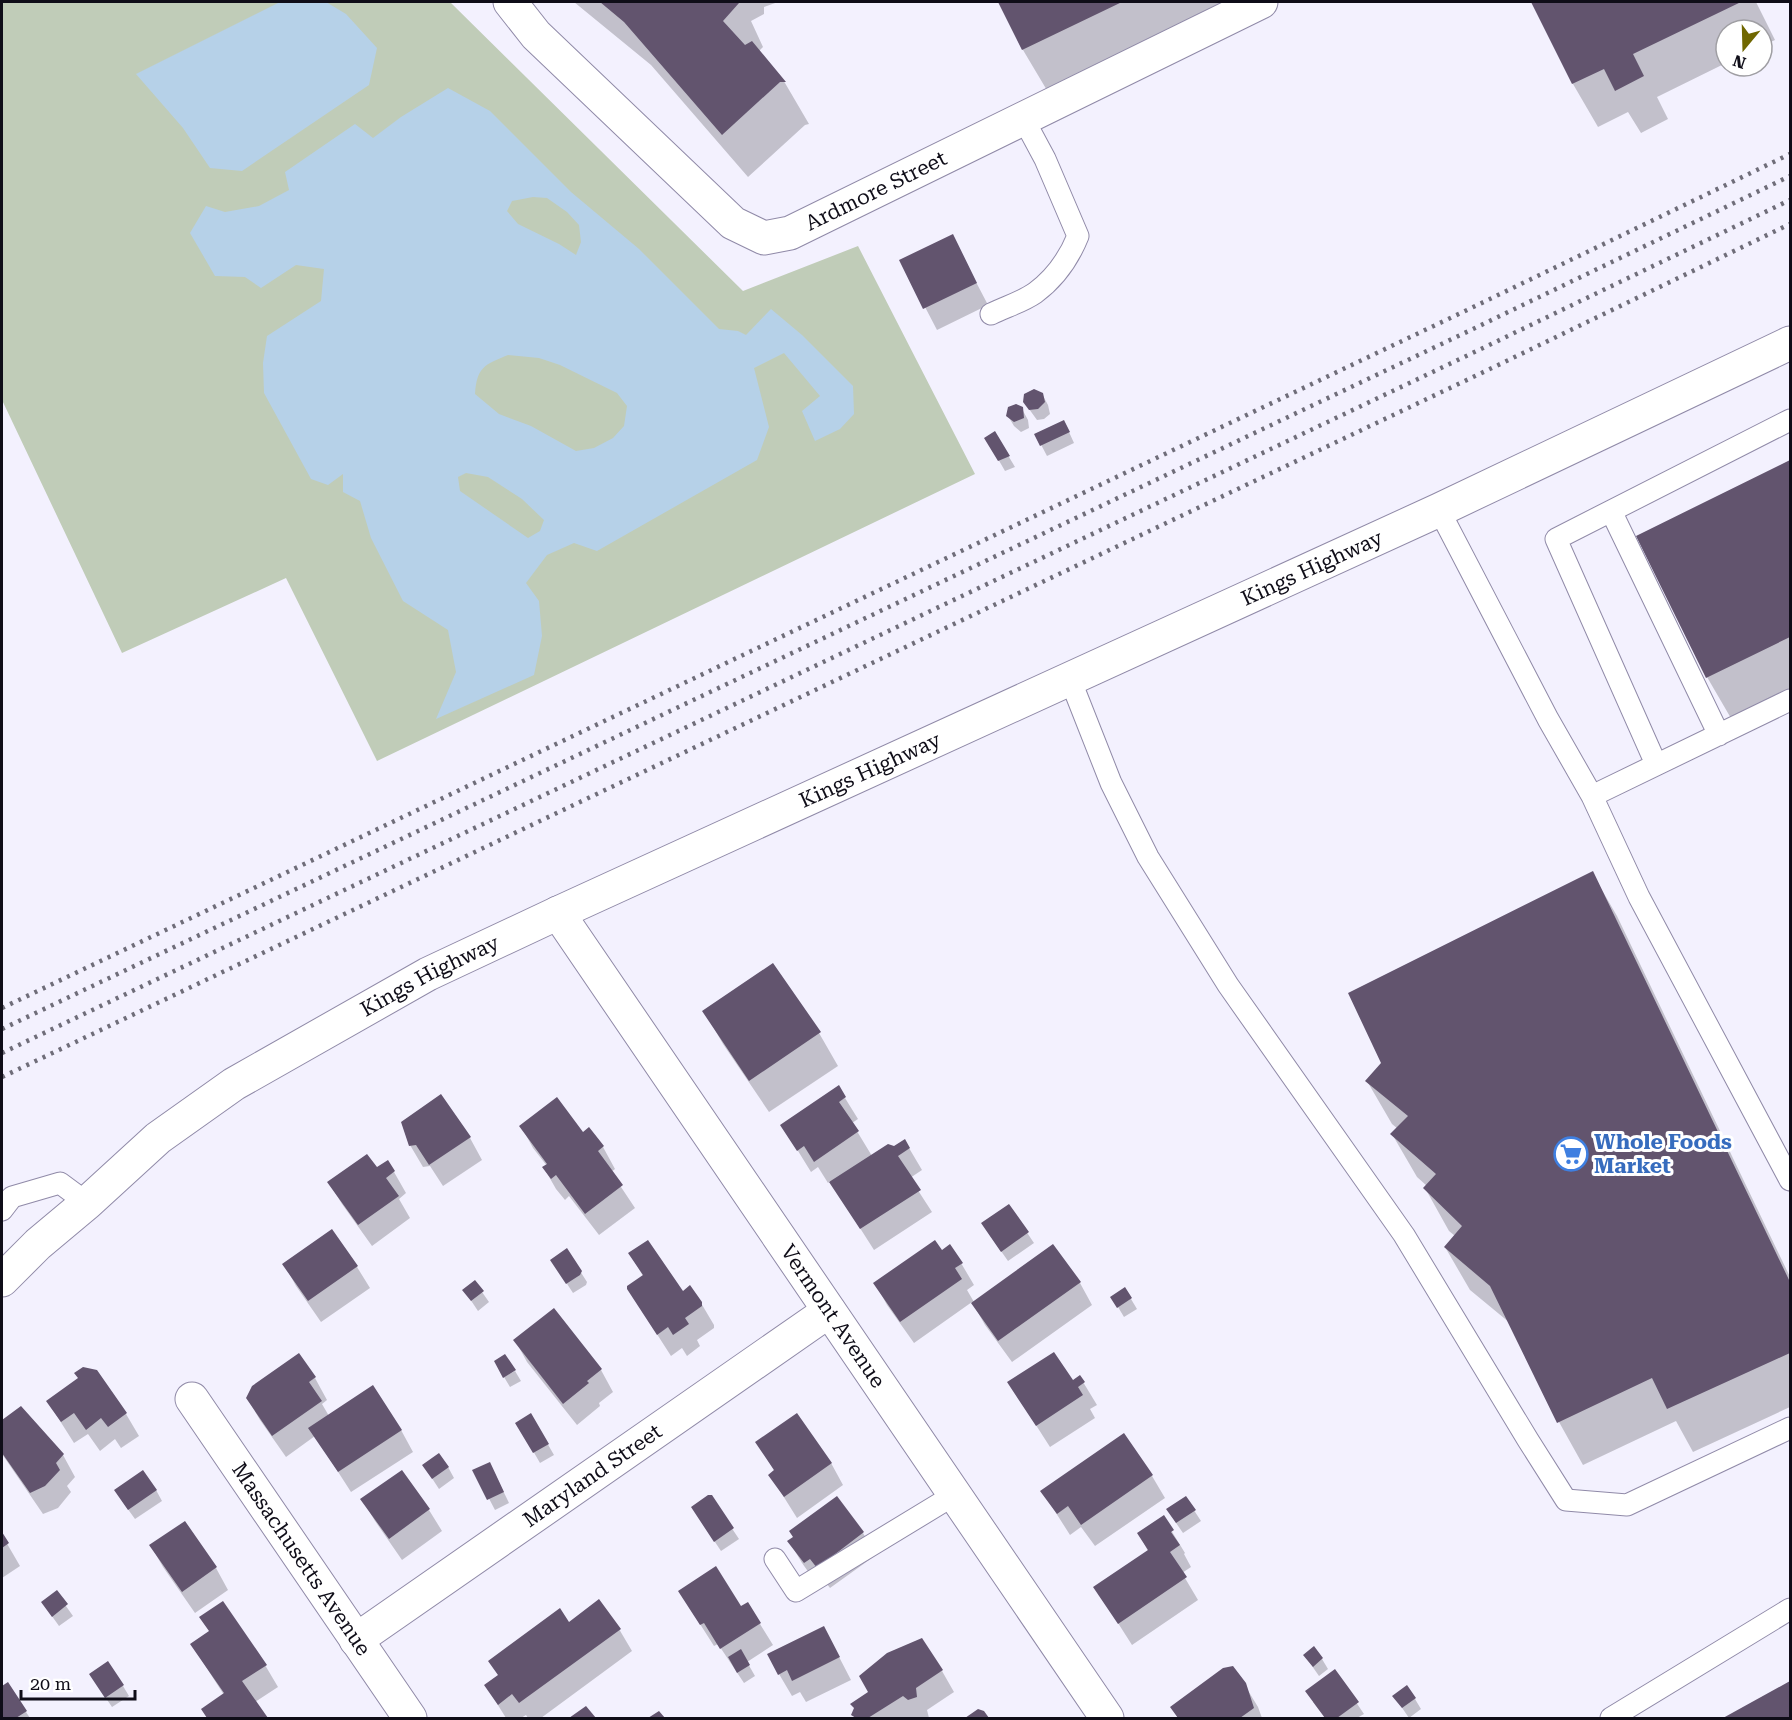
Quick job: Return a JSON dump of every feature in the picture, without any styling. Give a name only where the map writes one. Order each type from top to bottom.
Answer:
[{"type":"street","name":"Ardmore Street","points":[[510,2],[536,35],[733,224],[764,238],[790,233],[1261,2]]},
{"type":"street","name":"Kings Highway","points":[[2,1280],[38,1244],[158,1138],[234,1084],[428,974],[1439,510],[1791,343]]},
{"type":"street","name":"Vermont Avenue","points":[[558,913],[1107,1719]]},
{"type":"street","name":"Maryland Street","points":[[356,1640],[829,1311]]},
{"type":"street","name":"Massachusetts Avenue","points":[[192,1399],[410,1719]]},
{"type":"lane","points":[[991,314],[1035,293],[1070,256],[1078,237],[1045,159],[1023,118]]},
{"type":"lane","points":[[1656,764],[1556,539],[1791,420]]},
{"type":"lane","points":[[1439,510],[1548,718],[1592,796],[1639,897],[1791,1180]]},
{"type":"lane","points":[[1611,511],[1719,735]]},
{"type":"lane","points":[[1070,679],[1111,783],[1148,857],[1228,985],[1404,1235],[1566,1500],[1627,1505],[1791,1428]]},
{"type":"lane","points":[[1592,796],[1791,700]]},
{"type":"lane","points":[[2,1210],[12,1197],[60,1184],[87,1203]]},
{"type":"lane","points":[[775,1559],[796,1590],[954,1495]]},
{"type":"lane","points":[[1611,1719],[1791,1610]]},
{"type":"green space","points":[[2,2],[450,2],[743,291],[858,246],[975,474],[377,761],[286,578],[122,653],[2,400]]},
{"type":"water","points":[[280,2],[326,2],[346,14],[377,48],[369,85],[242,171],[210,168],[183,128],[136,74]]},
{"type":"water","points":[[448,88],[490,111],[571,192],[639,249],[719,329],[738,331],[746,335],[771,309],[802,335],[853,386],[854,414],[840,429],[815,441],[802,411],[820,396],[784,353],[754,368],[769,427],[757,460],[597,551],[574,543],[547,555],[526,583],[539,601],[542,636],[534,675],[436,719],[456,672],[448,630],[403,601],[371,538],[360,501],[343,492],[343,474],[328,485],[311,479],[264,393],[263,363],[267,336],[321,301],[324,269],[296,265],[261,288],[245,277],[215,276],[190,233],[206,206],[225,212],[259,206],[289,190],[285,172],[355,124],[373,138],[401,117]],"holes":[[[533,197],[547,198],[567,212],[579,225],[581,242],[576,255],[518,224],[507,211],[512,201]],[[508,355],[539,358],[560,365],[617,393],[627,406],[624,426],[613,438],[594,448],[576,451],[531,426],[499,414],[475,394],[480,372],[488,365]],[[466,473],[488,477],[522,499],[544,520],[540,531],[528,538],[460,491],[458,477]]]},
{"type":"building","points":[[600,2],[739,2],[723,21],[745,45],[752,41],[786,82],[780,82],[722,135],[624,22]]},
{"type":"building","points":[[998,2],[1122,2],[1022,50]]},
{"type":"building","points":[[1531,2],[1741,2],[1633,54],[1644,76],[1615,91],[1604,69],[1572,84]]},
{"type":"building","points":[[953,234],[977,283],[923,309],[899,260]]},
{"type":"building","points":[[1034,389],[1043,393],[1045,402],[1038,409],[1029,410],[1023,402],[1024,394]]},
{"type":"building","points":[[1016,404],[1023,407],[1024,418],[1014,422],[1006,416],[1008,407]]},
{"type":"building","points":[[1064,420],[1070,432],[1040,446],[1034,434]]},
{"type":"building","points":[[995,431],[1010,456],[998,461],[984,438]]},
{"type":"building","points":[[1790,460],[1790,637],[1706,678],[1636,536]]},
{"type":"building","name":"Whole Foods Market","points":[[1593,871],[1790,1282],[1790,1353],[1667,1409],[1652,1378],[1557,1423],[1490,1286],[1444,1247],[1462,1226],[1423,1188],[1436,1174],[1390,1134],[1408,1116],[1365,1081],[1381,1063],[1348,993]]},
{"type":"building","points":[[773,963],[821,1032],[749,1081],[702,1011]]},
{"type":"building","points":[[839,1085],[846,1097],[839,1102],[859,1131],[814,1162],[804,1146],[797,1151],[780,1125]]},
{"type":"building","points":[[441,1094],[471,1137],[429,1165],[416,1145],[409,1146],[401,1122]]},
{"type":"building","points":[[557,1097],[583,1132],[589,1127],[604,1146],[598,1151],[623,1185],[585,1214],[556,1175],[551,1179],[542,1167],[547,1164],[519,1126]]},
{"type":"building","points":[[905,1139],[910,1148],[898,1156],[921,1190],[860,1229],[829,1182],[888,1144],[894,1146]]},
{"type":"building","points":[[367,1154],[377,1167],[388,1160],[395,1171],[386,1178],[399,1196],[358,1225],[327,1182]]},
{"type":"building","points":[[1009,1204],[1029,1232],[1001,1252],[981,1223]]},
{"type":"building","points":[[332,1229],[358,1266],[308,1301],[282,1264]]},
{"type":"building","points":[[648,1240],[683,1291],[690,1285],[702,1302],[702,1306],[685,1318],[689,1324],[673,1335],[668,1327],[657,1335],[627,1289],[627,1286],[643,1275],[628,1253]]},
{"type":"building","points":[[935,1240],[942,1250],[950,1244],[963,1263],[955,1268],[962,1279],[900,1322],[873,1283]]},
{"type":"building","points":[[1053,1244],[1081,1282],[998,1341],[971,1303]]},
{"type":"building","points":[[567,1248],[582,1271],[580,1275],[566,1284],[550,1260]]},
{"type":"building","points":[[475,1280],[484,1291],[471,1301],[462,1290]]},
{"type":"building","points":[[1125,1287],[1132,1298],[1117,1308],[1110,1297]]},
{"type":"building","points":[[554,1308],[602,1369],[563,1404],[513,1340]]},
{"type":"building","points":[[1054,1352],[1073,1380],[1080,1375],[1085,1382],[1078,1387],[1083,1395],[1036,1426],[1007,1382]]},
{"type":"building","points":[[299,1353],[316,1377],[309,1382],[322,1401],[272,1436],[246,1398],[252,1386]]},
{"type":"building","points":[[505,1354],[516,1370],[503,1378],[494,1361]]},
{"type":"building","points":[[83,1367],[97,1370],[127,1413],[108,1427],[101,1418],[86,1430],[74,1413],[61,1422],[46,1401],[78,1378],[74,1373]]},
{"type":"building","points":[[373,1385],[402,1430],[338,1472],[308,1428]]},
{"type":"building","points":[[21,1406],[64,1454],[56,1463],[60,1470],[45,1486],[30,1493],[2,1453],[2,1420]]},
{"type":"building","points":[[531,1413],[549,1444],[533,1453],[515,1423]]},
{"type":"building","points":[[797,1413],[832,1463],[784,1497],[768,1475],[774,1470],[755,1442]]},
{"type":"building","points":[[1124,1433],[1153,1475],[1081,1525],[1068,1506],[1057,1514],[1040,1491]]},
{"type":"building","points":[[439,1453],[449,1467],[432,1479],[422,1465]]},
{"type":"building","points":[[490,1462],[504,1492],[487,1500],[472,1470]]},
{"type":"building","points":[[143,1470],[157,1490],[128,1510],[114,1490]]},
{"type":"building","points":[[402,1470],[430,1509],[389,1539],[360,1499]]},
{"type":"building","points":[[708,1495],[712,1495],[734,1528],[714,1542],[691,1507]]},
{"type":"building","points":[[837,1496],[864,1532],[817,1568],[810,1559],[804,1563],[787,1541],[793,1537],[789,1531]]},
{"type":"building","points":[[1186,1496],[1196,1510],[1176,1523],[1166,1509]]},
{"type":"building","points":[[1164,1515],[1174,1530],[1171,1532],[1180,1545],[1170,1552],[1187,1577],[1118,1624],[1093,1587],[1148,1550],[1137,1533]]},
{"type":"building","points":[[185,1521],[217,1567],[182,1592],[149,1545]]},
{"type":"building","points":[[2,1532],[9,1543],[2,1548]]},
{"type":"building","points":[[716,1566],[741,1606],[748,1602],[761,1623],[720,1649],[704,1623],[700,1625],[678,1591]]},
{"type":"building","points":[[57,1590],[68,1604],[52,1617],[41,1602]]},
{"type":"building","points":[[599,1599],[621,1629],[519,1703],[512,1694],[498,1705],[484,1685],[498,1675],[488,1661],[560,1608],[569,1622]]},
{"type":"building","points":[[223,1601],[267,1665],[242,1681],[268,1718],[207,1718],[201,1709],[224,1693],[190,1644],[209,1631],[199,1617]]},
{"type":"building","points":[[824,1626],[840,1657],[792,1681],[787,1670],[778,1675],[767,1654]]},
{"type":"building","points":[[922,1638],[943,1670],[916,1688],[917,1697],[908,1700],[903,1696],[868,1718],[856,1718],[851,1715],[854,1708],[850,1704],[868,1692],[859,1676],[887,1653]]},
{"type":"building","points":[[1314,1646],[1323,1658],[1313,1667],[1303,1655]]},
{"type":"building","points":[[741,1649],[750,1665],[737,1673],[728,1657]]},
{"type":"building","points":[[108,1661],[124,1685],[105,1698],[89,1674]]},
{"type":"building","points":[[1233,1666],[1246,1683],[1254,1708],[1240,1718],[1178,1718],[1170,1707],[1223,1668]]},
{"type":"building","points":[[1335,1669],[1359,1702],[1337,1718],[1325,1718],[1305,1691]]},
{"type":"building","points":[[1790,1681],[1790,1718],[1723,1718]]},
{"type":"building","points":[[8,1682],[27,1711],[16,1718],[2,1718],[2,1686]]},
{"type":"building","points":[[1407,1685],[1416,1698],[1402,1708],[1392,1696]]},
{"type":"building","points":[[586,1706],[596,1718],[569,1718]]},
{"type":"building","points":[[978,1709],[984,1711],[989,1718],[965,1718]]},
{"type":"building","points":[[659,1711],[665,1718],[648,1718]]},
{"type":"railway","points":[[2,1008],[1790,154]]},
{"type":"railway","points":[[2,1029],[1790,176]]},
{"type":"railway","points":[[2,1053],[1790,200]]},
{"type":"railway","points":[[2,1077],[1790,224]]},
{"type":"place","name":"Whole Foods Market","points":[[1571,1154]]}]
